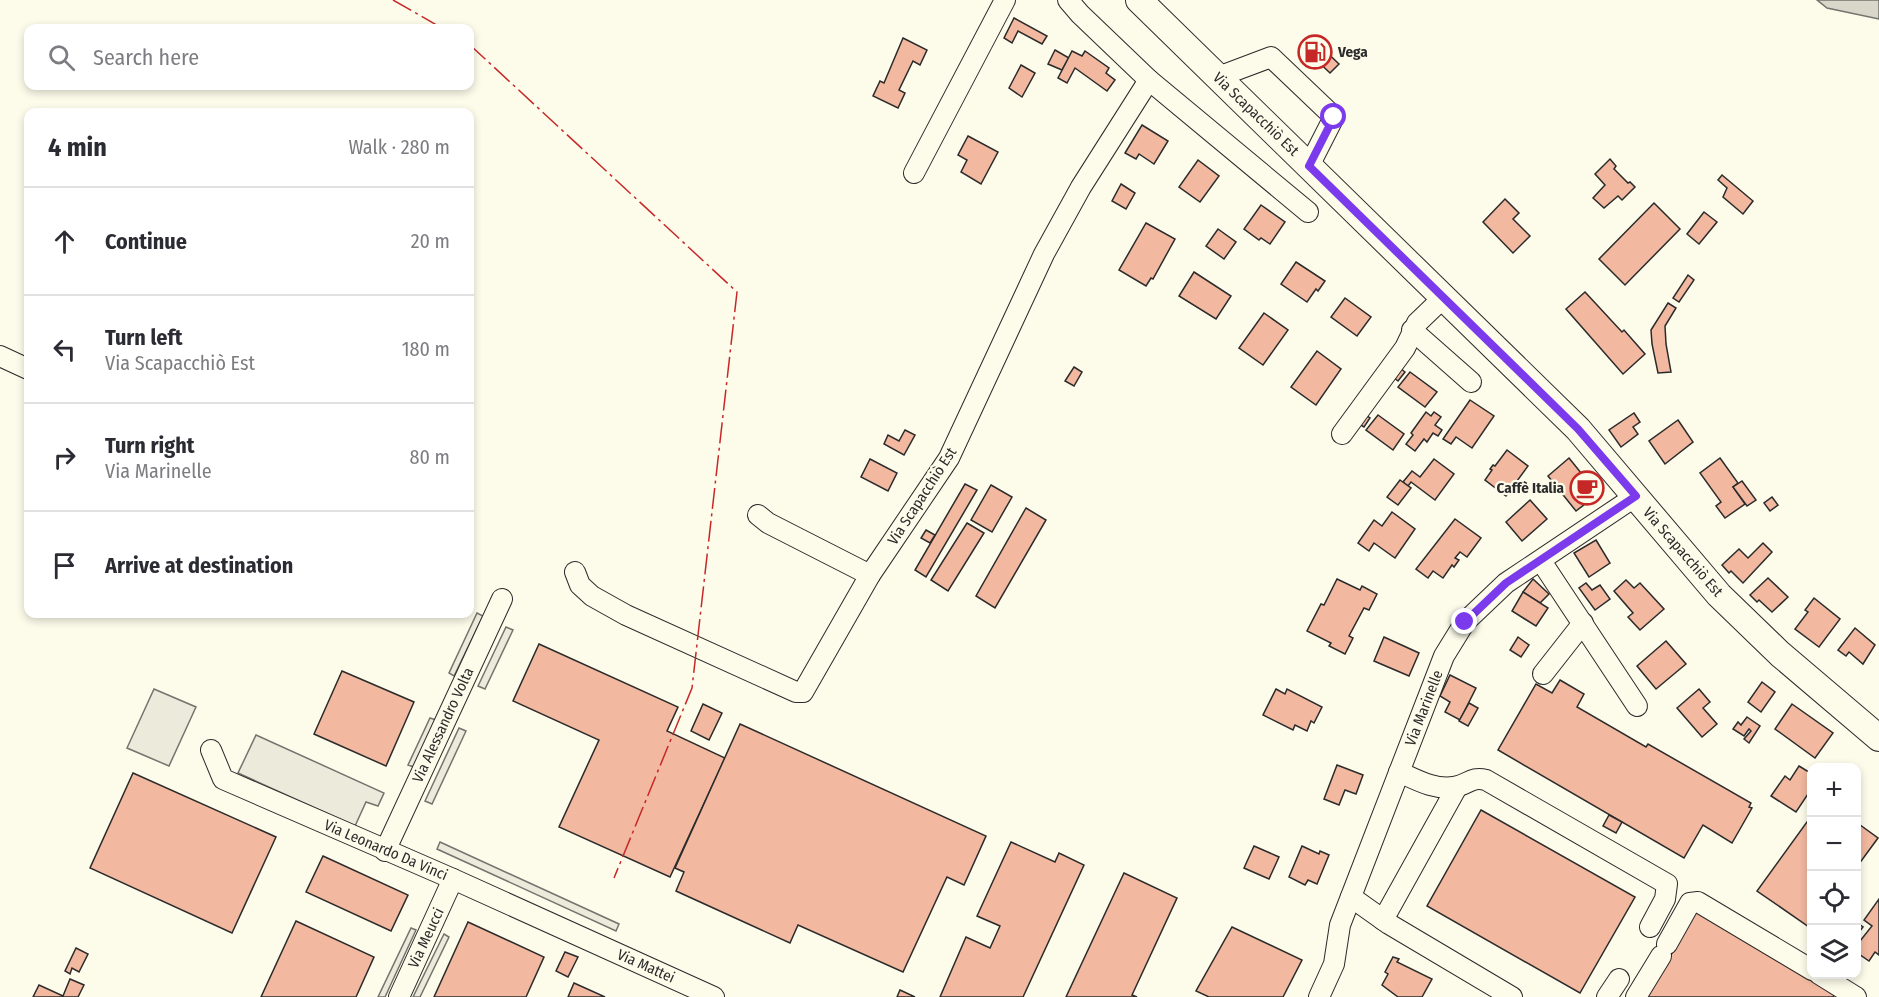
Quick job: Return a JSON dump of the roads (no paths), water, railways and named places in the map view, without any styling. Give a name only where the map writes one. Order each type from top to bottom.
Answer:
[{"type":"main road","name":"Via Scapacchiò Est","points":[[1139,0],[1578,429],[1719,595],[1780,654],[1879,738]]},
{"type":"street","points":[[914,173],[1005,0]]},
{"type":"street","points":[[1068,0],[1149,80],[1308,212]]},
{"type":"street","points":[[1218,77],[1271,57],[1334,117],[1309,166]]},
{"type":"street","name":"Via Scapacchiò Est","points":[[575,572],[580,585],[592,596],[626,615],[796,692],[803,692],[870,576],[949,458],[1044,254],[1081,187],[1149,80]]},
{"type":"street","points":[[1342,434],[1405,348],[1412,330],[1443,298]]},
{"type":"street","points":[[1412,330],[1471,382]]},
{"type":"street","points":[[0,356],[24,367]]},
{"type":"street","name":"Via Marinelle","points":[[1319,997],[1334,964],[1340,925],[1444,656],[1465,622],[1506,583],[1636,496]]},
{"type":"street","points":[[758,515],[768,524],[870,576]]},
{"type":"street","points":[[1541,561],[1637,706]]},
{"type":"street","name":"Via Alessandro Volta","points":[[385,851],[502,599]]},
{"type":"street","points":[[1543,675],[1582,623]]},
{"type":"street","name":"Via Leonardo Da Vinci","points":[[211,750],[223,779],[577,935]]},
{"type":"street","points":[[1399,772],[1436,788],[1457,787],[1476,778],[1486,780],[1666,884],[1665,899],[1650,927]]},
{"type":"street","points":[[1383,920],[1457,787]]},
{"type":"street","name":"Via Meucci","points":[[399,997],[453,879]]},
{"type":"street","points":[[1351,897],[1383,920],[1512,997]]},
{"type":"street","points":[[1636,997],[1690,903],[1698,902],[1807,967]]},
{"type":"street","name":"Via Mattei","points":[[577,935],[714,997]]},
{"type":"street","points":[[1607,997],[1619,979]]},
{"type":"street","points":[[1826,979],[1856,997]]},
{"type":"place","name":"Vega","points":[[1315,52]]},
{"type":"place","name":"Caffè Italia","points":[[1587,488]]}]
